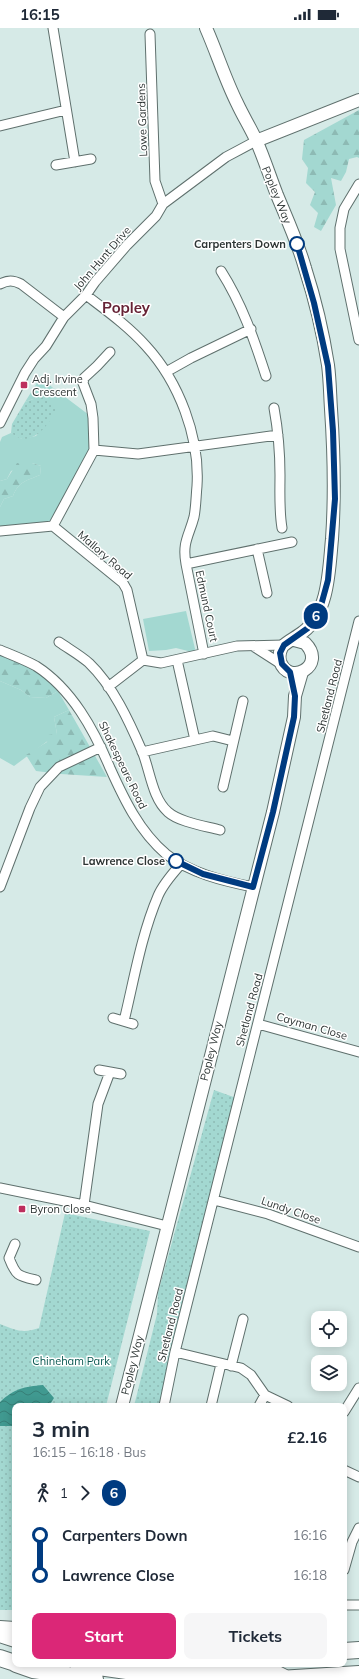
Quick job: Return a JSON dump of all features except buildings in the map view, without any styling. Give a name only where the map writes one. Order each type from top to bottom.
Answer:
[{"type":"highway","points":[[0,1634],[12,1637]]},
{"type":"highway","points":[[347,1651],[359,1650]]},
{"type":"highway","points":[[0,1658],[12,1662]]},
{"type":"highway","points":[[39,1667],[95,1679]]},
{"type":"highway","points":[[99,1667],[140,1673],[273,1672],[287,1679]]},
{"type":"highway","points":[[279,1679],[359,1674]]},
{"type":"street","points":[[53,28],[75,162]]},
{"type":"street","name":"Popley Way","points":[[123,1403],[275,804],[294,717],[295,696],[291,669],[280,653],[289,642],[308,628],[320,609],[328,580],[335,499],[333,431],[328,366],[305,268],[296,240],[256,141],[236,102],[206,28]]},
{"type":"street","name":"Lowe Gardens","points":[[150,34],[155,181],[163,204]]},
{"type":"street","points":[[256,141],[359,100]]},
{"type":"street","points":[[0,126],[66,110]]},
{"type":"street","name":"John Hunt Drive","points":[[0,423],[25,373],[34,359],[46,346],[64,317],[86,295],[94,282],[127,245],[156,216],[163,204],[226,157],[256,141]]},
{"type":"street","points":[[56,165],[91,159]]},
{"type":"street","points":[[359,184],[344,209],[340,228],[340,249],[359,340]]},
{"type":"street","points":[[220,271],[234,292],[251,329],[266,376]]},
{"type":"street","points":[[0,284],[9,281],[15,281],[21,284],[64,317]]},
{"type":"street","name":"Edmund Court","points":[[86,295],[115,316],[147,347],[166,372],[184,410],[194,447],[197,484],[194,516],[184,544],[184,552],[204,654]]},
{"type":"street","points":[[166,372],[191,358],[251,329]]},
{"type":"street","points":[[0,530],[53,526],[94,450],[93,418],[91,404],[83,383],[84,378],[98,366],[110,352]]},
{"type":"street","points":[[274,408],[278,435],[280,474],[279,500],[282,528]]},
{"type":"street","points":[[94,450],[138,454],[278,435]]},
{"type":"street","name":"Mallory Road","points":[[53,526],[122,583],[127,590],[143,660]]},
{"type":"street","name":"Edmund Court","points":[[186,564],[292,542]]},
{"type":"street","points":[[257,549],[267,593]]},
{"type":"street","name":"Shetland Road","points":[[165,1403],[175,1352],[359,621]]},
{"type":"street","points":[[253,646],[291,669],[311,663],[313,658],[308,628]]},
{"type":"street","points":[[59,642],[89,663],[108,686],[142,752],[157,795],[163,807],[169,814],[178,818],[220,830]]},
{"type":"street","points":[[108,686],[143,660],[161,663],[246,645],[253,646],[289,642],[305,643],[310,647]]},
{"type":"street","name":"Shakespeare Road","points":[[0,650],[36,666],[50,677],[67,694],[87,720],[132,814],[165,853],[182,864],[203,874],[253,887]]},
{"type":"street","points":[[177,660],[195,740]]},
{"type":"street","points":[[223,787],[243,701]]},
{"type":"street","points":[[142,752],[213,736],[233,741]]},
{"type":"street","points":[[0,887],[30,808],[40,787],[59,767],[101,747]]},
{"type":"street","points":[[124,1021],[148,923],[159,895],[172,874],[182,864]]},
{"type":"street","points":[[113,1018],[133,1024]]},
{"type":"street","name":"Cayman Close","points":[[258,1024],[359,1052]]},
{"type":"street","points":[[99,1070],[121,1074]]},
{"type":"street","points":[[84,1205],[98,1104],[110,1072]]},
{"type":"street","points":[[0,1188],[84,1205],[167,1226]]},
{"type":"street","name":"Lundy Close","points":[[214,1200],[268,1214],[359,1247]]},
{"type":"street","points":[[0,1262],[9,1258],[15,1244]]},
{"type":"street","points":[[9,1258],[14,1271],[18,1276],[36,1280]]},
{"type":"street","points":[[230,1366],[243,1318]]},
{"type":"street","points":[[175,1352],[241,1368],[251,1375],[265,1395],[282,1403]]},
{"type":"street","points":[[212,1403],[221,1364]]},
{"type":"street","points":[[347,1407],[359,1388]]},
{"type":"street","points":[[261,1403],[265,1395]]},
{"type":"street","points":[[347,1471],[359,1477]]},
{"type":"street","points":[[347,1560],[352,1542],[359,1528]]},
{"type":"street","points":[[347,1605],[359,1605]]},
{"type":"street","points":[[0,1627],[12,1628]]},
{"type":"green space","points":[[359,110],[359,158],[349,159],[346,172],[341,181],[331,178],[336,205],[321,231],[314,227],[318,213],[310,205],[315,192],[306,183],[308,168],[302,159],[304,140]]},
{"type":"green space","points":[[40,378],[93,418],[94,450],[75,475],[53,526],[0,531],[0,507],[4,499],[13,496],[20,484],[40,475],[41,466],[32,463],[11,471],[7,479],[0,481],[0,442],[2,437],[11,433],[22,439],[36,436],[55,411],[44,395],[25,402]]},
{"type":"green space","points":[[44,395],[56,410],[47,425],[33,437],[28,439],[22,439],[11,433],[12,424],[25,402]]},
{"type":"green space","points":[[17,463],[32,463],[41,466],[40,475],[20,484],[13,496],[4,499],[0,507],[0,481],[7,479]]},
{"type":"green space","points":[[186,611],[196,653],[176,648],[149,651],[143,619]]},
{"type":"green space","points":[[0,651],[20,658],[42,675],[58,691],[46,698],[30,697],[21,690],[0,681]]},
{"type":"green space","points":[[0,681],[21,690],[30,697],[46,698],[58,691],[69,710],[54,717],[57,734],[14,766],[0,758]]},
{"type":"green space","points":[[69,710],[107,777],[36,771],[26,755],[47,742],[48,735],[57,734],[54,717]]},
{"type":"green space","points":[[214,1090],[239,1099],[165,1403],[135,1403],[157,1314],[158,1293]]},
{"type":"green space","name":"Chineham Park","points":[[65,1213],[150,1231],[107,1403],[12,1403],[12,1610],[0,1610],[0,1324],[23,1331],[39,1328]]},
{"type":"water","points":[[43,1385],[54,1398],[51,1403],[12,1403],[12,1426],[0,1426],[0,1402],[15,1391]]},
{"type":"bus line","name":"6","points":[[176,861],[203,874],[253,887],[273,812],[294,717],[295,696],[290,672],[286,670],[282,664],[280,653],[284,645],[294,640],[308,628],[314,619],[320,609],[328,580],[335,499],[333,431],[328,366],[317,314],[297,244]]},
{"type":"place","name":"Carpenters Down","points":[[297,244]]},
{"type":"place","name":"Adj. Irvine Crescent","points":[[24,385]]},
{"type":"place","name":"Lawrence Close","points":[[176,861]]},
{"type":"place","name":"Byron Close","points":[[22,1209]]},
{"type":"district","name":"Popley","points":[[126,307]]}]
